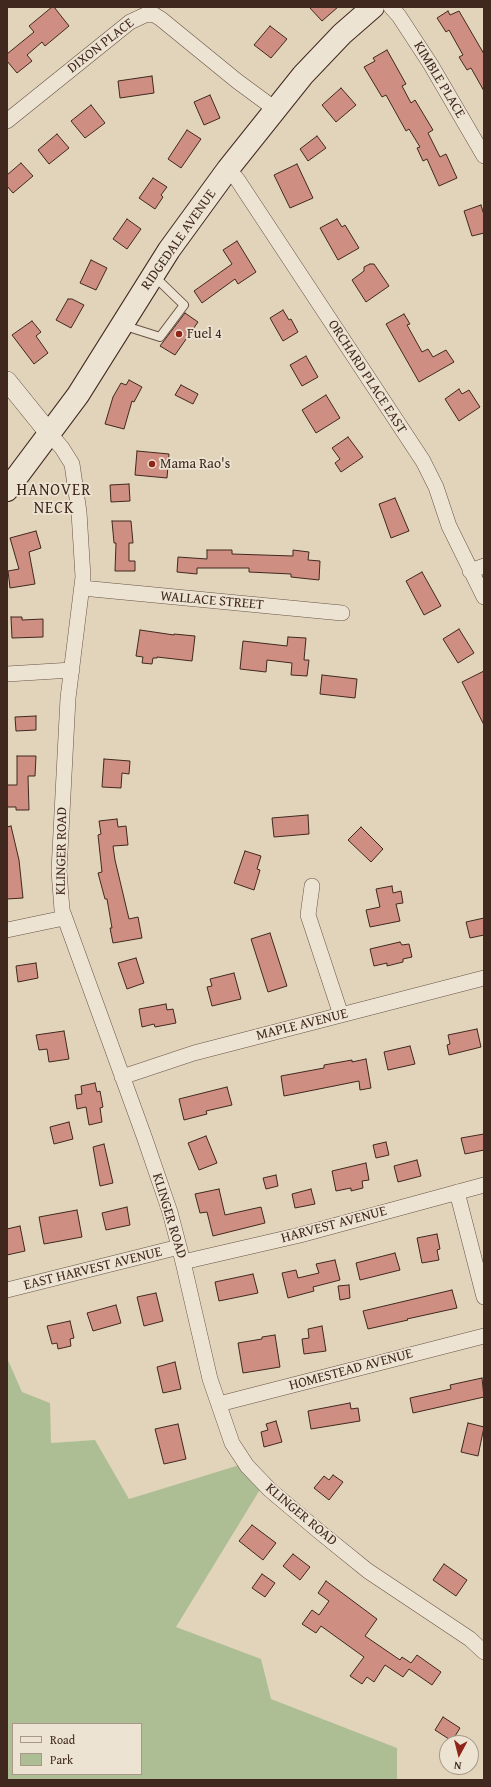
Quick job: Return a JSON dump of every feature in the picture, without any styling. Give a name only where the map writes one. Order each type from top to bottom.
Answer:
[{"type":"main road","name":"RIDGEDALE AVENUE","points":[[7,490],[78,396],[169,250],[228,169],[303,75],[337,39],[372,7]]},
{"type":"street","name":"KIMBLE PLACE","points":[[391,7],[399,16],[431,65],[484,156]]},
{"type":"street","name":"DIXON PLACE","points":[[7,121],[130,22],[145,15],[154,14],[161,18],[236,81],[275,109]]},
{"type":"street","name":"ORCHARD PLACE EAST","points":[[228,169],[237,179],[423,460],[436,487],[449,526],[477,568],[484,597]]},
{"type":"street","points":[[7,382],[50,433]]},
{"type":"street","name":"KLINGER ROAD","points":[[50,433],[72,464],[79,512],[83,577],[68,698],[59,871],[62,910],[170,1212],[210,1379],[232,1443],[247,1466],[270,1490],[368,1571],[477,1637],[484,1652]]},
{"type":"street","name":"WALLACE STREET","points":[[82,588],[342,613]]},
{"type":"street","points":[[7,674],[72,670]]},
{"type":"street","points":[[312,886],[308,915],[341,1015]]},
{"type":"street","points":[[7,930],[64,918]]},
{"type":"street","name":"MAPLE AVENUE","points":[[122,1077],[194,1053],[484,978]]},
{"type":"street","name":"HARVEST AVENUE","points":[[183,1262],[300,1235],[484,1185]]},
{"type":"street","points":[[457,1192],[484,1297]]},
{"type":"street","name":"EAST HARVEST AVENUE","points":[[7,1290],[179,1247]]},
{"type":"street","name":"HOMESTEAD AVENUE","points":[[219,1404],[484,1336]]},
{"type":"lane","points":[[122,325],[160,337],[184,305],[153,275]]},
{"type":"green space","points":[[7,1358],[22,1392],[50,1403],[51,1443],[95,1440],[129,1499],[246,1463],[264,1483],[176,1627],[261,1659],[271,1699],[397,1748],[397,1780],[7,1780]]},
{"type":"building","points":[[52,7],[54,7],[69,26],[45,46],[42,42],[27,55],[32,61],[17,73],[7,61],[7,54],[34,32],[29,26]]},
{"type":"building","points":[[309,7],[338,7],[322,21]]},
{"type":"building","points":[[448,11],[450,15],[459,11],[484,54],[484,91],[471,68],[467,70],[459,57],[463,55],[449,30],[446,32],[437,18]]},
{"type":"building","points":[[270,26],[287,39],[271,58],[254,45]]},
{"type":"building","points":[[387,50],[406,84],[402,86],[411,103],[415,100],[433,130],[428,133],[440,157],[446,154],[457,178],[439,186],[427,159],[423,161],[417,148],[420,147],[409,129],[406,131],[386,95],[382,97],[364,67],[375,61],[373,58]]},
{"type":"building","points":[[152,76],[154,93],[120,98],[118,81]]},
{"type":"building","points":[[341,88],[356,105],[336,122],[322,105]]},
{"type":"building","points":[[210,95],[220,118],[204,125],[194,102]]},
{"type":"building","points":[[91,105],[105,123],[85,138],[71,121]]},
{"type":"building","points":[[187,130],[201,139],[181,168],[168,159]]},
{"type":"building","points":[[57,134],[69,148],[49,164],[38,150]]},
{"type":"building","points":[[317,136],[326,148],[308,161],[300,149]]},
{"type":"building","points":[[21,163],[33,176],[13,193],[7,186],[7,175]]},
{"type":"building","points":[[297,164],[313,198],[290,208],[274,175]]},
{"type":"building","points":[[153,178],[167,187],[161,195],[163,197],[155,209],[139,198]]},
{"type":"building","points":[[481,205],[484,215],[484,233],[472,236],[464,211]]},
{"type":"building","points":[[127,219],[141,229],[127,249],[113,239]]},
{"type":"building","points":[[337,219],[342,227],[345,225],[359,248],[338,260],[320,228]]},
{"type":"building","points":[[237,241],[256,272],[238,284],[235,279],[202,303],[194,291],[232,264],[223,250]]},
{"type":"building","points":[[91,260],[107,268],[96,290],[80,283]]},
{"type":"building","points":[[374,264],[389,286],[366,302],[352,280],[364,271],[364,267]]},
{"type":"building","points":[[68,299],[72,299],[84,305],[71,328],[56,320]]},
{"type":"building","points":[[283,310],[289,320],[291,319],[298,332],[283,341],[270,318]]},
{"type":"building","name":"Fuel 4","points":[[185,313],[198,322],[175,355],[160,346]]},
{"type":"building","points":[[404,314],[410,324],[407,325],[422,352],[428,349],[433,357],[446,350],[454,362],[419,382],[386,324]]},
{"type":"building","points":[[32,321],[41,332],[36,336],[48,353],[34,364],[12,335]]},
{"type":"building","points":[[306,356],[318,377],[302,386],[290,365]]},
{"type":"building","points":[[129,380],[142,387],[134,402],[132,401],[124,429],[105,424],[113,397],[121,383],[126,385]]},
{"type":"building","points":[[181,385],[198,394],[193,404],[175,395]]},
{"type":"building","points":[[459,389],[462,394],[469,390],[480,407],[459,421],[445,399]]},
{"type":"building","points":[[326,395],[340,418],[316,433],[302,410]]},
{"type":"building","points":[[348,437],[363,457],[341,472],[335,463],[340,459],[332,448]]},
{"type":"building","name":"Mama Rao's","points":[[137,451],[169,454],[167,478],[135,475]]},
{"type":"building","points":[[129,484],[130,501],[111,502],[110,485]]},
{"type":"building","points":[[395,498],[409,531],[391,538],[379,504]]},
{"type":"building","points":[[112,521],[131,521],[133,543],[129,543],[129,561],[135,561],[135,571],[115,571],[116,543],[114,543]]},
{"type":"building","points":[[36,531],[41,548],[29,552],[35,584],[10,588],[8,571],[19,569],[10,538]]},
{"type":"building","points":[[207,550],[232,550],[232,554],[293,556],[293,550],[309,552],[308,560],[320,561],[319,580],[291,577],[291,574],[249,572],[249,568],[197,568],[197,574],[177,572],[178,557],[207,559]]},
{"type":"building","points":[[422,572],[441,606],[424,615],[406,581]]},
{"type":"building","points":[[11,617],[22,617],[22,620],[43,619],[43,637],[12,638]]},
{"type":"building","points":[[459,629],[474,653],[458,663],[443,639]]},
{"type":"building","points":[[140,630],[174,635],[195,636],[192,661],[157,657],[153,658],[152,664],[142,663],[143,657],[136,656]]},
{"type":"building","points":[[288,637],[306,638],[304,660],[309,660],[307,676],[291,675],[292,663],[267,660],[266,672],[240,669],[243,641],[287,646]]},
{"type":"building","points":[[484,671],[484,725],[462,682]]},
{"type":"building","points":[[322,675],[357,679],[355,698],[320,694]]},
{"type":"building","points":[[36,716],[36,730],[16,731],[15,717]]},
{"type":"building","points":[[17,756],[36,756],[35,776],[28,776],[29,810],[16,810],[16,807],[7,807],[7,785],[17,785]]},
{"type":"building","points":[[104,759],[130,761],[129,774],[122,773],[121,788],[102,787]]},
{"type":"building","points":[[308,815],[309,834],[274,837],[272,818]]},
{"type":"building","points":[[117,819],[118,827],[126,826],[128,845],[113,846],[115,860],[129,919],[138,917],[142,938],[113,943],[107,899],[105,899],[98,873],[102,872],[98,835],[101,834],[99,821]]},
{"type":"building","points":[[11,826],[19,860],[23,898],[7,899],[7,827]]},
{"type":"building","points":[[361,827],[383,849],[371,862],[348,840]]},
{"type":"building","points":[[245,851],[261,856],[257,869],[260,870],[254,890],[234,883]]},
{"type":"building","points":[[392,886],[393,893],[401,891],[403,903],[396,904],[400,921],[370,927],[366,910],[380,907],[376,889]]},
{"type":"building","points":[[484,918],[484,935],[470,938],[466,922]]},
{"type":"building","points":[[270,933],[287,986],[268,992],[251,939]]},
{"type":"building","points":[[400,942],[402,945],[409,944],[412,957],[403,959],[403,962],[387,966],[387,963],[374,966],[370,949]]},
{"type":"building","points":[[136,958],[144,983],[127,989],[118,963]]},
{"type":"building","points":[[36,963],[38,978],[18,982],[16,966]]},
{"type":"building","points":[[234,973],[241,999],[212,1006],[207,987],[212,986],[210,979]]},
{"type":"building","points":[[166,1004],[167,1010],[173,1009],[176,1023],[155,1027],[154,1024],[142,1027],[139,1009]]},
{"type":"building","points":[[477,1029],[481,1047],[449,1055],[447,1045],[450,1044],[448,1035]]},
{"type":"building","points":[[64,1031],[69,1059],[49,1062],[47,1049],[39,1050],[36,1035]]},
{"type":"building","points":[[410,1046],[415,1064],[388,1070],[384,1052]]},
{"type":"building","points":[[366,1059],[371,1088],[360,1090],[359,1081],[284,1096],[281,1076],[324,1068],[324,1065]]},
{"type":"building","points":[[95,1083],[97,1092],[100,1091],[103,1107],[100,1108],[102,1122],[89,1125],[86,1107],[77,1109],[75,1095],[82,1094],[81,1086]]},
{"type":"building","points":[[227,1087],[232,1105],[206,1111],[207,1114],[184,1120],[179,1099]]},
{"type":"building","points":[[69,1122],[73,1139],[54,1144],[50,1127]]},
{"type":"building","points":[[484,1134],[484,1150],[465,1154],[461,1138]]},
{"type":"building","points":[[206,1136],[217,1163],[199,1170],[188,1143]]},
{"type":"building","points":[[386,1142],[389,1155],[376,1158],[373,1145]]},
{"type":"building","points":[[104,1144],[113,1183],[100,1186],[93,1147]]},
{"type":"building","points":[[417,1160],[421,1176],[398,1182],[394,1166]]},
{"type":"building","points":[[366,1163],[369,1180],[362,1181],[363,1188],[351,1191],[351,1188],[336,1191],[332,1171]]},
{"type":"building","points":[[276,1175],[278,1186],[266,1189],[263,1178]]},
{"type":"building","points":[[219,1189],[225,1215],[261,1207],[265,1223],[213,1236],[207,1212],[200,1213],[195,1194]]},
{"type":"building","points":[[311,1189],[315,1204],[295,1208],[292,1194]]},
{"type":"building","points":[[127,1207],[130,1225],[106,1230],[102,1213]]},
{"type":"building","points":[[77,1210],[82,1237],[44,1244],[39,1217]]},
{"type":"building","points":[[20,1226],[25,1251],[7,1255],[7,1229]]},
{"type":"building","points":[[437,1234],[440,1249],[437,1250],[439,1260],[422,1263],[417,1238]]},
{"type":"building","points":[[395,1253],[400,1270],[360,1280],[356,1263]]},
{"type":"building","points":[[335,1260],[340,1280],[313,1287],[314,1291],[288,1298],[282,1273],[296,1270],[298,1278],[319,1273],[316,1264]]},
{"type":"building","points":[[253,1274],[258,1293],[219,1301],[215,1282]]},
{"type":"building","points":[[349,1285],[350,1298],[340,1300],[338,1286]]},
{"type":"building","points":[[452,1290],[457,1308],[368,1329],[363,1311]]},
{"type":"building","points":[[156,1293],[163,1321],[144,1326],[137,1297]]},
{"type":"building","points":[[116,1305],[121,1323],[93,1331],[87,1313]]},
{"type":"building","points":[[70,1321],[74,1338],[70,1339],[71,1346],[58,1349],[57,1343],[52,1344],[47,1326]]},
{"type":"building","points":[[322,1326],[326,1351],[304,1354],[302,1339],[309,1338],[308,1329]]},
{"type":"building","points":[[275,1335],[280,1367],[243,1373],[238,1343]]},
{"type":"building","points":[[175,1362],[181,1389],[163,1393],[157,1367]]},
{"type":"building","points":[[482,1378],[484,1397],[413,1413],[410,1398],[451,1389],[450,1385]]},
{"type":"building","points":[[350,1403],[351,1409],[358,1408],[360,1421],[311,1429],[308,1411]]},
{"type":"building","points":[[276,1421],[282,1442],[264,1447],[261,1432],[268,1430],[266,1424]]},
{"type":"building","points":[[468,1423],[484,1427],[478,1456],[461,1452]]},
{"type":"building","points":[[178,1424],[186,1459],[164,1464],[155,1429]]},
{"type":"building","points":[[333,1475],[343,1482],[329,1500],[314,1488],[324,1476],[329,1480]]},
{"type":"building","points":[[252,1525],[276,1543],[263,1560],[239,1541]]},
{"type":"building","points":[[293,1554],[310,1567],[300,1580],[283,1566]]},
{"type":"building","points":[[444,1564],[467,1580],[456,1596],[433,1580]]},
{"type":"building","points":[[262,1574],[275,1583],[265,1597],[252,1588]]},
{"type":"building","points":[[326,1581],[377,1619],[365,1636],[400,1660],[402,1657],[411,1663],[417,1655],[441,1672],[432,1685],[409,1669],[403,1677],[385,1665],[374,1682],[367,1677],[362,1684],[350,1676],[364,1657],[321,1626],[316,1633],[302,1624],[312,1610],[319,1615],[329,1601],[318,1593]]},
{"type":"building","points":[[443,1717],[460,1728],[456,1735],[443,1735],[435,1730]]},
{"type":"place","name":"Fuel 4","points":[[179,334]]},
{"type":"place","name":"Mama Rao's","points":[[152,464]]},
{"type":"district","name":"HANOVER NECK","points":[[54,500]]}]
